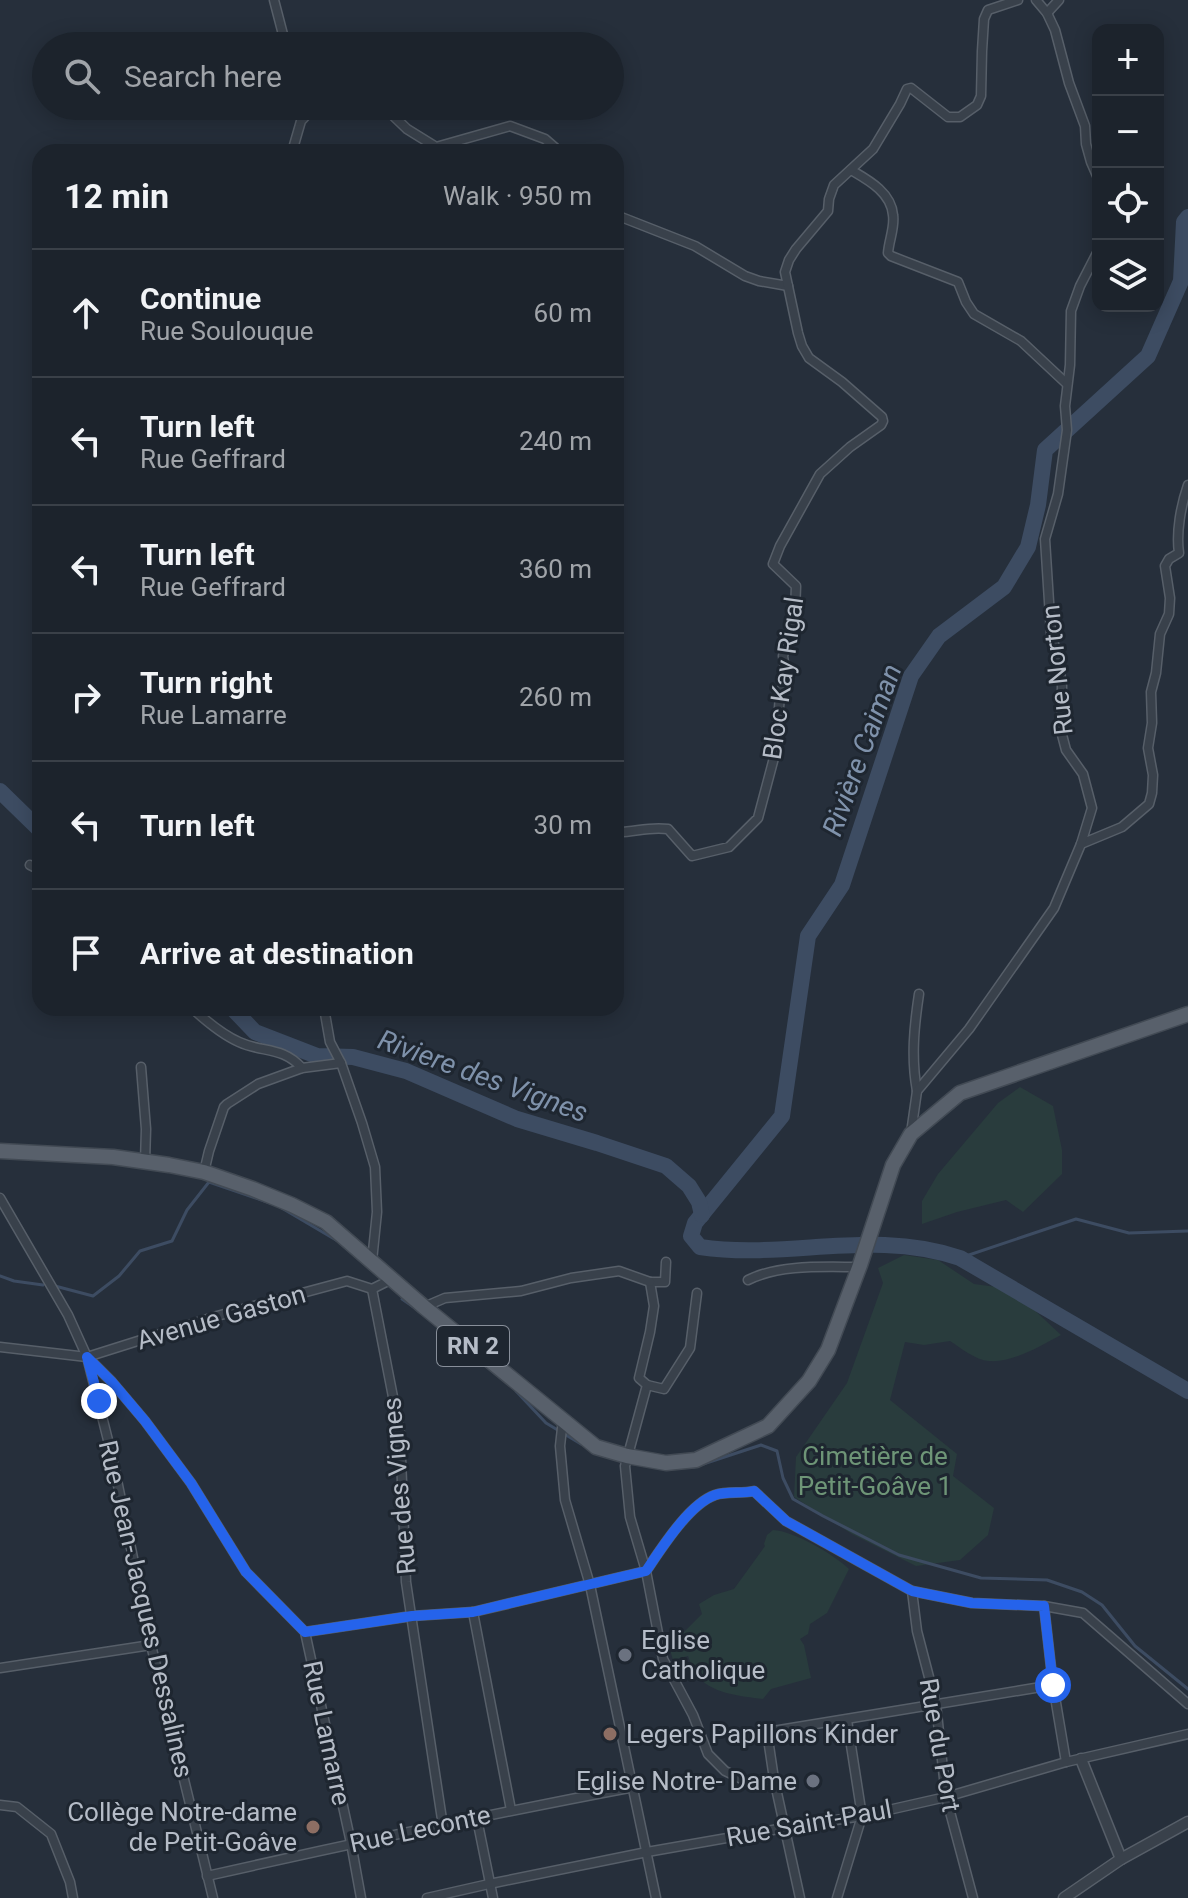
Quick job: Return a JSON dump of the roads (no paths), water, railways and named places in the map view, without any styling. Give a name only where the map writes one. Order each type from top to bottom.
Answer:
[{"type":"main road","name":"RN 2","points":[[0,1151],[113,1157],[145,1162],[204,1172],[266,1194],[326,1222],[424,1307],[596,1447],[626,1461],[666,1463],[696,1460],[768,1426],[809,1381],[828,1350],[893,1165],[911,1134],[960,1093],[1188,1014]]},
{"type":"street","points":[[274,0],[282,32]]},
{"type":"street","points":[[624,218],[695,246],[745,276],[788,286],[785,272],[789,260],[828,211],[834,185],[873,149],[907,89],[911,88],[948,117],[960,117],[977,105],[981,96],[984,19],[988,10],[1018,0]]},
{"type":"street","points":[[1036,0],[1055,30],[1069,83],[1085,126],[1086,144],[1094,168]]},
{"type":"street","points":[[1047,13],[1059,0]]},
{"type":"street","points":[[398,120],[431,144]]},
{"type":"street","points":[[294,144],[301,121]]},
{"type":"street","points":[[447,144],[510,126],[551,144]]},
{"type":"street","points":[[851,170],[883,192],[891,203],[894,216],[888,253],[891,256],[958,282],[974,314],[1021,341],[1067,384]]},
{"type":"street","name":"Rue Norton","points":[[917,1091],[969,1029],[1054,908],[1081,844],[1092,808],[1083,774],[1066,750],[1061,731],[1062,686],[1051,633],[1045,539],[1058,494],[1067,430],[1065,406],[1070,365],[1071,311],[1092,263]]},
{"type":"street","name":"Bloc Kay Rigal","points":[[624,832],[657,827],[668,829],[692,856],[729,847],[758,818],[775,754],[780,696],[786,675],[783,656],[795,612],[796,586],[773,564],[820,474],[883,421],[842,382],[809,358],[798,333],[788,286]]},
{"type":"street","points":[[1081,844],[1122,827],[1149,804],[1153,775],[1148,748],[1152,723],[1151,692],[1160,634],[1169,614],[1165,566],[1169,559],[1179,553],[1179,527],[1188,485]]},
{"type":"street","points":[[911,1134],[917,1091],[913,1072],[913,1042],[919,994]]},
{"type":"street","points":[[202,1016],[240,1043],[291,1057],[302,1068]]},
{"type":"street","points":[[325,1016],[330,1042],[341,1063],[375,1167],[377,1212],[372,1261]]},
{"type":"street","points":[[204,1172],[227,1104],[258,1084],[302,1068],[341,1063]]},
{"type":"street","points":[[141,1067],[145,1162]]},
{"type":"street","name":"Rue Jean-Jacques Dessalines","points":[[0,1198],[68,1315],[87,1357],[109,1442],[151,1645],[213,1898]]},
{"type":"street","points":[[424,1307],[445,1298],[521,1291],[571,1278],[619,1271],[650,1282],[665,1282],[666,1262]]},
{"type":"street","points":[[748,1280],[779,1271],[859,1266]]},
{"type":"street","points":[[372,1289],[392,1279]]},
{"type":"street","name":"Avenue Gaston","points":[[0,1347],[87,1357],[217,1316],[347,1281],[372,1289]]},
{"type":"street","points":[[650,1282],[654,1306],[639,1378],[647,1385],[664,1389],[690,1348],[697,1293]]},
{"type":"street","name":"Rue des Vignes","points":[[372,1289],[400,1433],[406,1582],[443,1826]]},
{"type":"street","name":"Rue Lamarre","points":[[87,1357],[145,1421],[191,1483],[246,1572],[305,1632],[361,1898]]},
{"type":"street","points":[[647,1385],[626,1461],[630,1517],[646,1571],[663,1659],[693,1715],[708,1754],[725,1771],[748,1782],[774,1779]]},
{"type":"street","points":[[563,1419],[560,1446],[565,1500],[590,1585],[656,1898]]},
{"type":"street","points":[[305,1632],[412,1616],[473,1612],[646,1571],[676,1528],[713,1495],[754,1491],[786,1521],[912,1591],[972,1603],[1044,1606],[1083,1613],[1188,1704]]},
{"type":"street","name":"Rue du Port","points":[[912,1591],[917,1631],[936,1704],[946,1797],[973,1898]]},
{"type":"street","points":[[1044,1606],[1066,1762]]},
{"type":"street","points":[[473,1612],[511,1810]]},
{"type":"street","points":[[0,1668],[151,1645]]},
{"type":"street","points":[[800,1898],[767,1732],[1053,1685]]},
{"type":"street","points":[[837,1898],[862,1816],[847,1720]]},
{"type":"street","name":"Rue Saint-Paul","points":[[427,1898],[647,1852],[862,1816],[946,1797],[1066,1762],[1188,1734]]},
{"type":"street","points":[[1081,1759],[1121,1859]]},
{"type":"street","name":"Rue Leconte","points":[[207,1876],[351,1843],[634,1787]]},
{"type":"street","points":[[0,1805],[17,1807],[51,1834],[73,1898]]},
{"type":"street","points":[[477,1819],[493,1898]]},
{"type":"street","points":[[1064,1898],[1121,1859],[1188,1822]]},
{"type":"waterway","name":"Rivière Caiman","points":[[1188,217],[1184,222],[1181,281],[1148,356],[1045,450],[1038,505],[1028,547],[1004,587],[939,636],[911,676],[842,885],[808,936],[782,1116],[695,1223],[691,1236],[700,1247],[733,1250],[895,1245],[960,1258],[1188,1391]]},
{"type":"waterway","name":"Riviere des Vignes","points":[[0,791],[32,822]]},
{"type":"waterway","name":"Riviere des Vignes","points":[[240,1016],[255,1032],[317,1056],[353,1057],[406,1071],[517,1119],[666,1166],[689,1186],[699,1202],[702,1215]]},
{"type":"waterway","points":[[55,1286],[93,1296],[119,1276],[140,1251],[172,1241],[187,1210],[209,1182],[270,1203]]},
{"type":"waterway","points":[[280,1207],[336,1240]]},
{"type":"waterway","name":"Riviere des Vignes","points":[[960,1258],[1076,1219],[1129,1233],[1188,1231]]},
{"type":"waterway","points":[[0,1276],[43,1285]]},
{"type":"waterway","points":[[402,1299],[415,1308]]},
{"type":"waterway","points":[[516,1391],[546,1423],[581,1444]]},
{"type":"waterway","points":[[689,1467],[761,1445],[777,1451],[783,1478],[793,1499],[899,1555],[981,1578],[1047,1580],[1082,1592],[1102,1605],[1135,1646],[1188,1689]]},
{"type":"place","name":"Eglise Catholique","points":[[625,1655]]},
{"type":"place","name":"Legers Papillons Kinder","points":[[610,1734]]},
{"type":"place","name":"Eglise Notre- Dame","points":[[813,1781]]},
{"type":"place","name":"Collège Notre-dame de Petit-Goâve","points":[[313,1827]]},
{"type":"park label","name":"Cimetière de Petit-Goâve 1","points":[[875,1471]]}]
